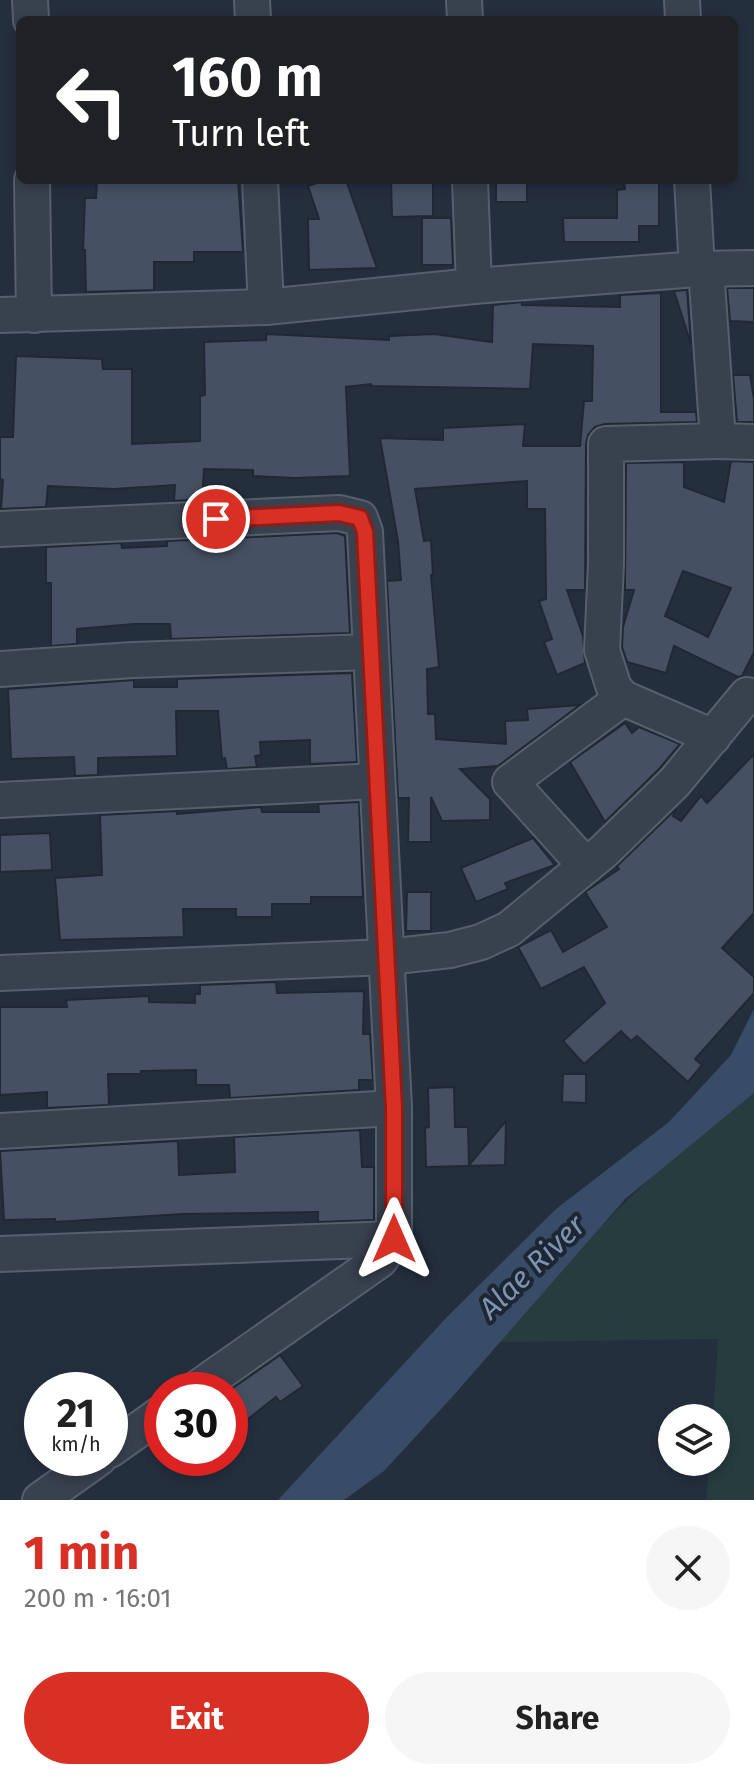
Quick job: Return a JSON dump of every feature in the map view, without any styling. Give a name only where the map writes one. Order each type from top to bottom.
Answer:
[{"type":"street","points":[[32,184],[34,315]]},
{"type":"street","points":[[260,184],[266,307]]},
{"type":"street","points":[[470,184],[474,286]]},
{"type":"street","points":[[692,184],[718,441]]},
{"type":"street","points":[[0,315],[266,307],[474,286],[702,268],[754,268]]},
{"type":"street","points":[[713,737],[623,698],[608,674],[602,650],[606,444],[754,442]]},
{"type":"street","points":[[0,529],[353,515],[360,518],[365,532],[394,1108],[394,1239],[380,1260],[221,1372]]},
{"type":"street","points":[[0,669],[133,660],[370,652]]},
{"type":"street","points":[[0,973],[387,957],[450,950],[481,942],[509,929],[586,866],[674,783],[747,695]]},
{"type":"street","points":[[586,866],[510,782],[623,698]]},
{"type":"street","points":[[0,800],[377,781]]},
{"type":"street","points":[[0,1131],[394,1108]]},
{"type":"street","points":[[0,1254],[394,1239]]},
{"type":"street","points":[[40,1500],[74,1476]]},
{"type":"green space","points":[[754,1093],[754,1500],[706,1500],[708,1476],[730,1476],[730,1404],[714,1404],[718,1339],[499,1342],[597,1230],[668,1161]]},
{"type":"water","name":"Alae River","points":[[754,1009],[754,1093],[625,1199],[384,1471],[344,1500],[278,1500],[447,1317],[556,1209],[669,1122],[731,1055]]},
{"type":"building","points":[[97,184],[238,184],[243,252],[194,252],[194,262],[154,262],[154,290],[86,292],[83,250],[85,198],[96,198]]},
{"type":"building","points":[[347,184],[377,268],[309,270],[308,219],[319,219],[308,186]]},
{"type":"building","points":[[391,184],[433,184],[433,216],[392,217]]},
{"type":"building","points":[[496,184],[527,184],[527,202],[496,202]]},
{"type":"building","points":[[624,184],[659,184],[659,226],[639,226],[639,242],[564,242],[563,218],[617,218],[617,190],[625,189]]},
{"type":"building","points":[[422,218],[451,218],[453,265],[422,265]]},
{"type":"building","points":[[727,288],[754,288],[754,322],[730,321]]},
{"type":"building","points":[[687,290],[691,344],[674,291]]},
{"type":"building","points":[[661,293],[661,412],[696,412],[697,422],[605,424],[595,427],[588,435],[585,590],[567,590],[583,636],[585,663],[557,675],[544,642],[552,639],[539,601],[546,599],[545,509],[527,509],[527,481],[415,489],[424,541],[431,540],[439,667],[427,669],[428,714],[435,714],[436,739],[506,744],[505,721],[528,720],[527,709],[580,705],[498,766],[460,769],[490,799],[490,820],[442,821],[431,797],[431,842],[408,842],[409,798],[398,798],[387,581],[401,580],[398,541],[380,438],[443,440],[443,428],[525,424],[523,446],[580,446],[584,401],[592,401],[593,346],[533,344],[530,389],[371,384],[346,387],[350,476],[253,476],[253,470],[204,469],[202,499],[174,501],[175,485],[114,489],[48,486],[46,507],[1,509],[3,480],[0,479],[0,437],[13,437],[16,356],[102,359],[103,369],[132,369],[132,444],[200,441],[200,396],[205,395],[204,342],[266,340],[266,334],[389,340],[389,336],[434,334],[492,342],[493,305],[522,302],[522,305],[620,307],[620,295]]},
{"type":"building","points":[[733,375],[750,375],[754,422],[737,422]]},
{"type":"building","points":[[731,461],[754,462],[754,652],[742,676],[738,677],[674,646],[666,673],[627,662],[622,647],[623,627],[634,590],[625,590],[626,463],[684,462],[684,487],[724,502]],"holes":[[[683,571],[731,588],[708,637],[665,616]]]},
{"type":"building","points":[[337,533],[345,536],[350,633],[171,639],[170,624],[134,624],[77,629],[77,644],[51,646],[51,583],[46,583],[46,547],[121,543],[122,548],[167,546],[167,541]]},
{"type":"building","points":[[352,673],[357,762],[310,764],[310,740],[260,742],[261,755],[255,756],[257,767],[227,769],[225,758],[222,759],[218,711],[176,711],[177,756],[98,758],[98,775],[75,776],[74,757],[11,759],[8,689],[134,680],[134,687],[177,687],[177,679]]},
{"type":"building","points":[[625,723],[632,733],[639,727],[680,744],[605,822],[570,762]]},
{"type":"building","points":[[754,754],[754,913],[722,948],[754,977],[754,993],[695,1059],[702,1065],[688,1082],[637,1036],[631,1041],[621,1031],[584,1064],[563,1041],[605,1003],[584,967],[541,989],[518,947],[551,930],[563,952],[607,927],[585,892],[619,869],[617,866],[676,809],[673,816],[681,821],[701,796],[707,803]]},
{"type":"building","points":[[359,802],[363,897],[311,897],[311,904],[272,904],[272,917],[236,917],[236,909],[183,909],[184,937],[60,940],[55,878],[102,875],[100,815],[177,811],[177,814],[261,807],[262,812],[319,812],[318,804]]},
{"type":"building","points":[[50,833],[52,870],[0,872],[0,835]]},
{"type":"building","points":[[533,838],[555,865],[505,883],[508,889],[476,902],[461,868]]},
{"type":"building","points":[[407,892],[431,892],[431,931],[406,931]]},
{"type":"building","points":[[276,982],[277,993],[364,991],[363,1034],[370,1034],[373,1080],[359,1080],[359,1090],[230,1098],[229,1085],[196,1085],[196,1070],[141,1071],[141,1074],[108,1074],[109,1105],[47,1108],[47,1092],[0,1095],[0,1007],[67,1007],[66,1000],[149,996],[149,1002],[195,1003],[195,994],[200,994],[200,985]]},
{"type":"building","points":[[563,1074],[586,1074],[586,1103],[562,1102]]},
{"type":"building","points":[[454,1087],[455,1127],[468,1127],[469,1165],[506,1121],[505,1165],[426,1167],[428,1088]]},
{"type":"building","points":[[360,1130],[362,1167],[374,1167],[374,1220],[318,1222],[318,1212],[183,1214],[55,1222],[55,1219],[4,1220],[0,1151],[178,1141],[179,1175],[235,1172],[234,1137]]},
{"type":"building","points":[[280,1355],[303,1386],[280,1402],[276,1397],[248,1419],[248,1377]]},
{"type":"route","points":[[216,519],[339,513],[360,518],[365,532],[394,1108],[394,1239]]}]
